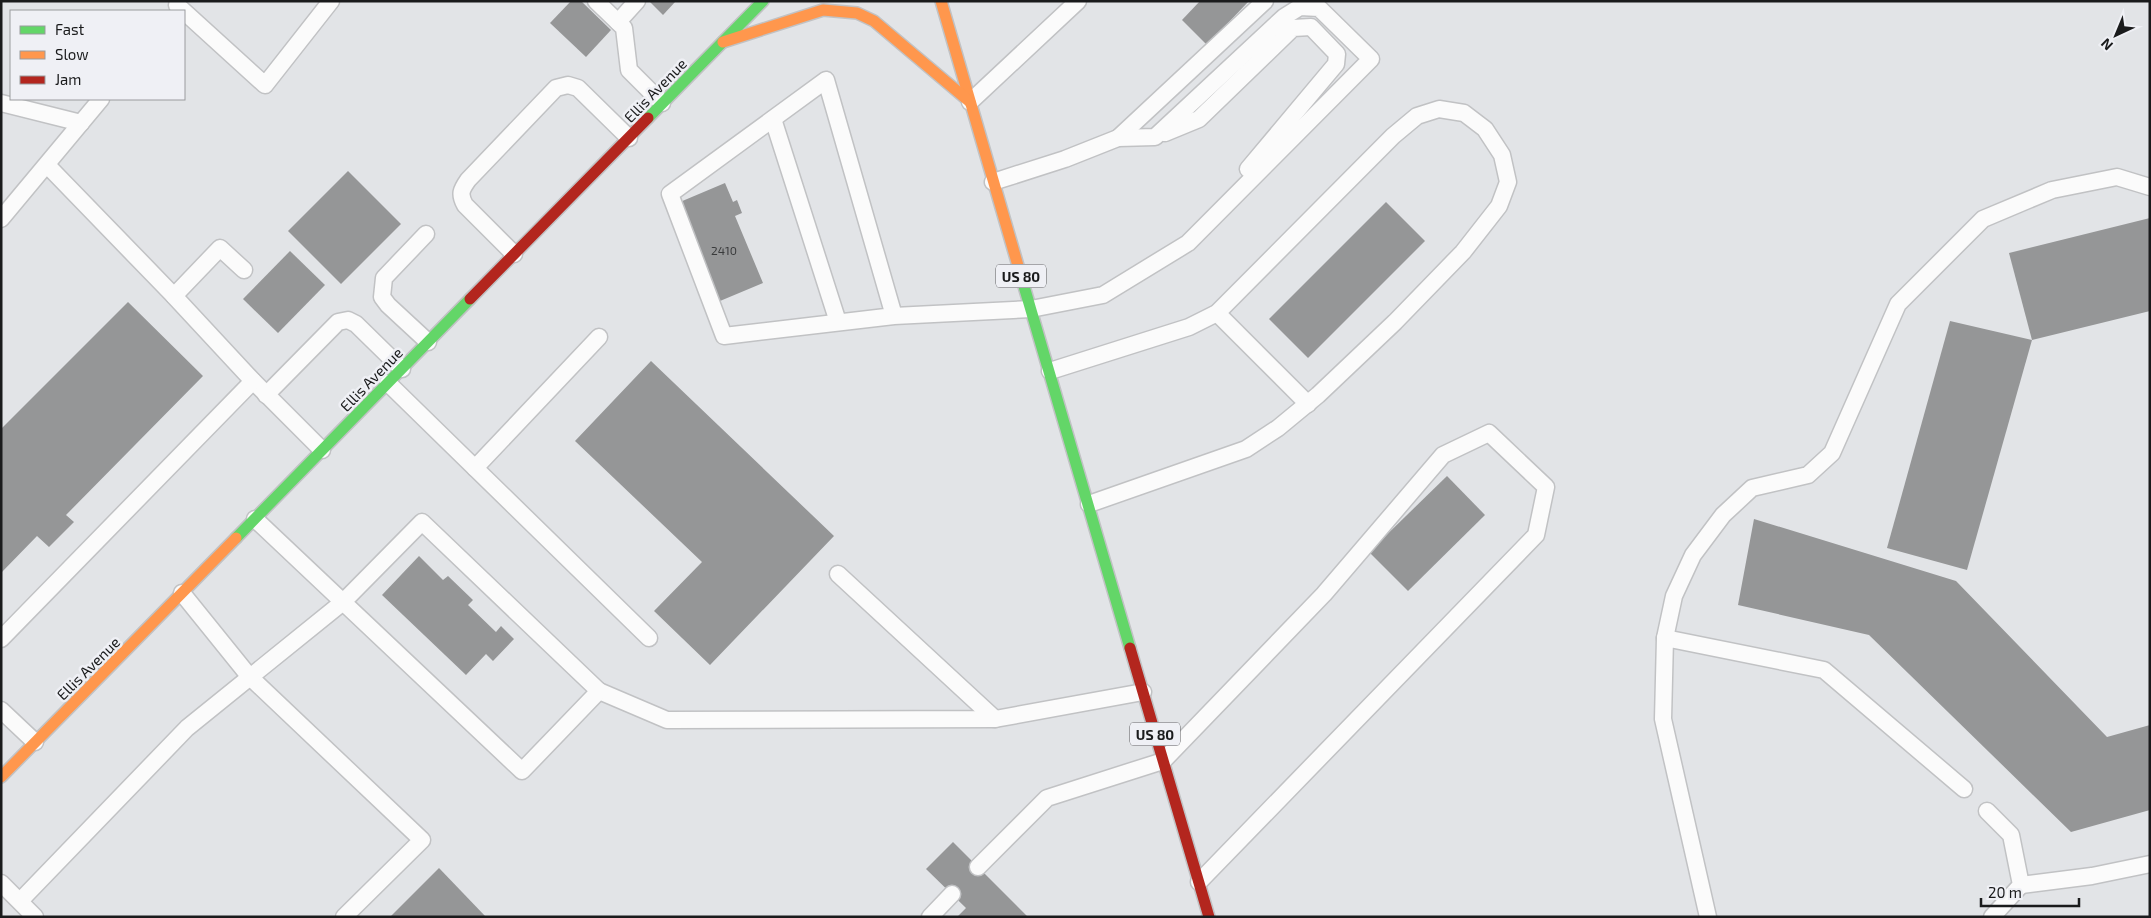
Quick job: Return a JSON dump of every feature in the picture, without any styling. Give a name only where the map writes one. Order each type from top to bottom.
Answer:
[{"type":"main road","name":"Ellis Avenue","points":[[1,777],[763,1]]},
{"type":"main road","name":"US 80","points":[[940,1],[1050,370],[1209,917]]},
{"type":"main road","points":[[723,42],[823,10],[857,13],[874,21],[891,33],[970,102]]},
{"type":"lane","points":[[185,14],[265,86],[331,1]]},
{"type":"lane","points":[[618,22],[638,1]]},
{"type":"lane","points":[[970,102],[1078,1]]},
{"type":"lane","points":[[1118,138],[1265,1]]},
{"type":"lane","points":[[597,2],[624,28],[629,70],[662,103]]},
{"type":"lane","points":[[894,316],[826,80],[670,194],[724,336],[894,316],[1031,309],[1103,295],[1188,243],[1371,59],[1319,8],[1300,7],[1284,17],[1155,137]]},
{"type":"lane","points":[[993,182],[1065,159],[1118,138],[1155,137],[1199,119],[1292,28],[1311,27],[1337,54],[1336,64],[1249,168],[1218,212]]},
{"type":"lane","points":[[514,254],[465,205],[460,196],[462,188],[556,88],[568,85],[578,88],[629,138]]},
{"type":"lane","points":[[3,215],[100,100]]},
{"type":"lane","points":[[1,103],[81,123]]},
{"type":"lane","points":[[1050,370],[1189,327],[1217,313],[1393,136],[1417,116],[1439,109],[1464,113],[1485,129],[1502,155],[1508,182],[1499,206],[1456,259],[1395,322],[1308,404],[1278,428],[1246,449],[1089,504]]},
{"type":"lane","points":[[773,119],[838,322]]},
{"type":"lane","points":[[47,165],[174,296],[266,395],[322,450]]},
{"type":"lane","points":[[1708,917],[1663,719],[1665,638],[1674,596],[1693,555],[1723,515],[1752,488],[1808,475],[1832,453],[1898,304],[1983,219],[2052,190],[2117,177],[2150,187]]},
{"type":"lane","points":[[426,234],[384,278],[382,297],[388,305],[428,342]]},
{"type":"lane","points":[[174,296],[220,248],[244,270]]},
{"type":"lane","points":[[1217,313],[1308,404]]},
{"type":"lane","points":[[266,395],[338,322],[348,320],[356,324],[402,368]]},
{"type":"lane","points":[[475,468],[599,337]]},
{"type":"lane","points":[[1,639],[253,381]]},
{"type":"lane","points":[[388,383],[648,638]]},
{"type":"lane","points":[[978,867],[1047,798],[1163,761],[1324,594],[1443,455],[1489,434],[1546,486],[1536,535],[1198,882]]},
{"type":"lane","points":[[255,519],[522,771],[599,691]]},
{"type":"lane","points":[[20,902],[187,728],[343,602],[422,522],[599,691],[667,720],[994,719],[1143,692]]},
{"type":"lane","points":[[838,574],[994,719]]},
{"type":"lane","points":[[182,593],[249,676],[422,840],[344,917]]},
{"type":"lane","points":[[1665,638],[1824,670],[1964,789]]},
{"type":"lane","points":[[1,710],[35,742]]},
{"type":"lane","points":[[1987,811],[2011,835],[2021,885]]},
{"type":"lane","points":[[1992,917],[2021,885],[2092,876],[2150,864]]},
{"type":"lane","points":[[1,883],[35,917]]},
{"type":"lane","points":[[930,917],[952,894]]},
{"type":"building","points":[[571,1],[581,1],[611,30],[586,57],[550,23]]},
{"type":"building","points":[[649,1],[676,1],[663,15]]},
{"type":"building","points":[[1200,1],[1249,1],[1207,45],[1182,20]]},
{"type":"building","points":[[348,171],[401,224],[341,284],[288,231]]},
{"type":"building","points":[[725,183],[733,202],[737,200],[742,213],[735,216],[763,283],[720,301],[680,202]]},
{"type":"building","points":[[1386,202],[1425,241],[1308,358],[1269,319]]},
{"type":"building","points":[[2150,218],[2150,311],[2032,340],[2009,253]]},
{"type":"building","points":[[290,251],[325,285],[278,333],[243,299]]},
{"type":"building","points":[[128,302],[203,376],[66,515],[74,522],[49,547],[37,536],[1,573],[1,429]]},
{"type":"building","points":[[1950,321],[2032,340],[1967,570],[1887,548]]},
{"type":"building","points":[[651,361],[834,536],[710,665],[654,611],[702,562],[575,441]]},
{"type":"building","points":[[1447,476],[1485,515],[1408,591],[1369,552]]},
{"type":"building","points":[[1754,519],[1956,581],[2107,737],[2150,725],[2150,810],[2071,832],[1869,635],[1738,605]]},
{"type":"building","points":[[419,556],[443,580],[448,576],[473,600],[468,605],[496,632],[501,626],[514,639],[493,661],[486,654],[466,675],[382,595]]},
{"type":"building","points":[[953,842],[1027,917],[957,917],[966,908],[926,869]]},
{"type":"building","points":[[439,868],[486,917],[390,917]]},
{"type":"traffic: fast","points":[[648,118],[763,1]]},
{"type":"traffic: fast","points":[[1021,276],[1130,648]]},
{"type":"traffic: fast","points":[[236,538],[470,299]]},
{"type":"traffic: slow","points":[[941,1],[1021,276]]},
{"type":"traffic: slow","points":[[723,42],[823,10],[857,13],[874,21],[970,102]]},
{"type":"traffic: slow","points":[[1,777],[236,538]]},
{"type":"traffic: jam","points":[[470,299],[648,118]]},
{"type":"traffic: jam","points":[[1130,648],[1209,917]]}]
